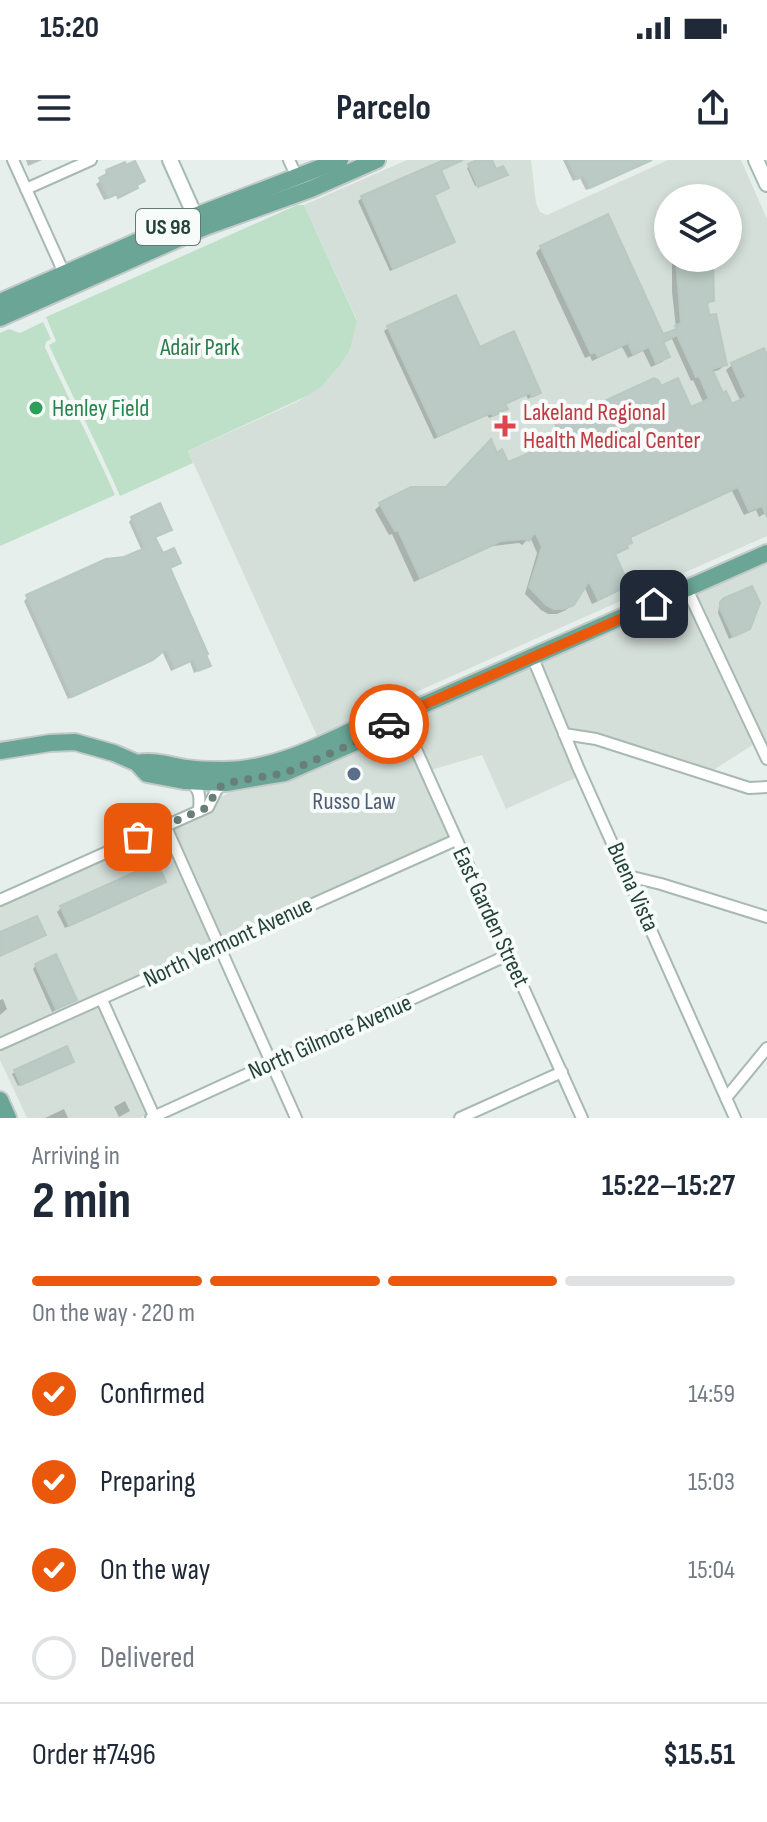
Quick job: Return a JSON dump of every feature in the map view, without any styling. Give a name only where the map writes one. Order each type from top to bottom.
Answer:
[{"type":"main road","name":"US 98","points":[[0,302],[195,216],[340,160]]},
{"type":"main road","name":"US 98","points":[[0,318],[172,241],[311,189],[377,160]]},
{"type":"main road","points":[[172,241],[195,216]]},
{"type":"main road","points":[[0,751],[75,742],[137,763],[147,774],[184,781],[226,783],[285,773],[386,729],[397,718],[532,656],[767,553]]},
{"type":"main road","points":[[137,763],[151,760],[186,768],[246,769],[281,762],[380,717],[397,718]]},
{"type":"main road","points":[[0,765],[25,747]]},
{"type":"main road","points":[[0,1100],[8,1118]]},
{"type":"street","points":[[13,160],[64,273]]},
{"type":"street","points":[[26,189],[91,160]]},
{"type":"street","points":[[170,160],[195,216]]},
{"type":"street","points":[[289,160],[297,177]]},
{"type":"street","points":[[756,160],[767,184]]},
{"type":"street","points":[[687,589],[767,759]]},
{"type":"street","name":"Buena Vista","points":[[532,656],[735,1118]]},
{"type":"street","name":"East Garden Street","points":[[397,718],[582,1118]]},
{"type":"street","points":[[564,734],[596,739],[749,788],[767,787]]},
{"type":"street","points":[[184,781],[198,789],[199,811]]},
{"type":"street","points":[[0,900],[208,807],[217,789],[226,783]]},
{"type":"street","points":[[165,825],[296,1118]]},
{"type":"street","name":"North Vermont Avenue","points":[[0,1044],[456,840]]},
{"type":"street","points":[[628,876],[767,917]]},
{"type":"street","name":"North Gilmore Avenue","points":[[154,1117],[508,955]]},
{"type":"street","points":[[102,1000],[154,1117]]},
{"type":"street","points":[[726,1098],[767,1048]]},
{"type":"street","points":[[460,1118],[562,1072]]},
{"type":"shaded area","name":"Lakeland Regional Health Medical Center","points":[[407,160],[531,160],[536,203],[540,212],[547,215],[668,160],[741,160],[767,219],[767,536],[317,736],[188,451],[297,402],[322,386],[349,349],[357,320],[304,205]]},
{"type":"shaded area","points":[[767,558],[767,747],[694,591]]},
{"type":"shaded area","points":[[685,595],[754,744],[712,771],[598,735],[568,730],[538,658]]},
{"type":"shaded area","points":[[529,662],[558,738],[577,777],[506,809],[482,755],[431,770],[408,718]]},
{"type":"shaded area","points":[[398,722],[448,836],[222,940],[172,827],[209,803],[260,777]]},
{"type":"shaded area","points":[[163,831],[213,944],[0,1039],[0,905]]},
{"type":"shaded area","points":[[99,1006],[148,1114],[140,1118],[27,1118],[0,1060],[0,1049]]},
{"type":"green space","name":"Adair Park","points":[[297,205],[304,205],[357,321],[350,349],[341,364],[322,386],[309,395],[188,451],[193,463],[120,496],[49,345],[56,341],[46,317]]},
{"type":"green space","name":"Henley Field","points":[[43,322],[51,339],[45,347],[115,495],[0,546],[0,333],[9,329],[20,333]]},
{"type":"building","points":[[444,160],[463,160],[441,170],[449,188],[434,195],[455,242],[393,269],[361,196]]},
{"type":"building","points":[[477,160],[492,160],[496,169],[503,166],[508,175],[478,187],[468,164]]},
{"type":"building","points":[[568,160],[652,160],[590,188],[584,176],[577,179]]},
{"type":"building","points":[[135,161],[145,181],[118,198],[117,194],[108,198],[99,178],[107,174],[106,170]]},
{"type":"building","points":[[608,214],[663,334],[677,329],[675,326],[681,323],[677,272],[713,272],[714,301],[707,302],[709,315],[716,314],[727,365],[712,369],[732,404],[746,397],[731,363],[764,348],[767,355],[767,517],[762,506],[749,511],[738,487],[630,537],[632,543],[627,545],[628,548],[615,554],[629,585],[598,600],[589,581],[574,605],[564,609],[546,605],[529,587],[542,547],[535,532],[529,541],[501,541],[420,578],[398,530],[395,531],[379,503],[411,487],[446,487],[491,439],[497,453],[502,449],[508,462],[562,439],[555,423],[561,421],[559,415],[570,411],[572,416],[654,378],[661,386],[678,378],[691,407],[709,399],[677,335],[663,342],[670,357],[656,363],[649,347],[633,354],[628,343],[598,357],[595,352],[591,354],[540,246]]},
{"type":"building","points":[[456,295],[480,347],[514,331],[541,393],[532,397],[530,393],[505,404],[508,409],[438,436],[387,326]]},
{"type":"building","points":[[160,503],[172,530],[155,537],[163,553],[174,548],[181,563],[170,568],[211,666],[198,671],[193,660],[175,668],[166,649],[153,660],[72,697],[26,595],[106,559],[124,557],[145,548],[131,517]]},
{"type":"building","points":[[752,586],[760,603],[750,629],[733,637],[720,609],[720,602]]},
{"type":"building","points":[[157,862],[166,882],[69,926],[60,906]]},
{"type":"building","points":[[37,916],[46,935],[0,956],[0,932]]},
{"type":"building","points":[[56,954],[77,1000],[56,1009],[35,964]]},
{"type":"building","points":[[67,1046],[74,1062],[21,1085],[14,1070]]},
{"type":"way so far","points":[[138,837],[208,807],[217,789],[226,783],[285,773],[386,729],[389,724]]},
{"type":"place","name":"Henley Field","points":[[36,408]]},
{"type":"place","name":"Lakeland Regional Health Medical Center","points":[[505,426]]},
{"type":"place","name":"Russo Law","points":[[354,774]]},
{"type":"route","points":[[389,724],[412,710],[654,604]]}]
